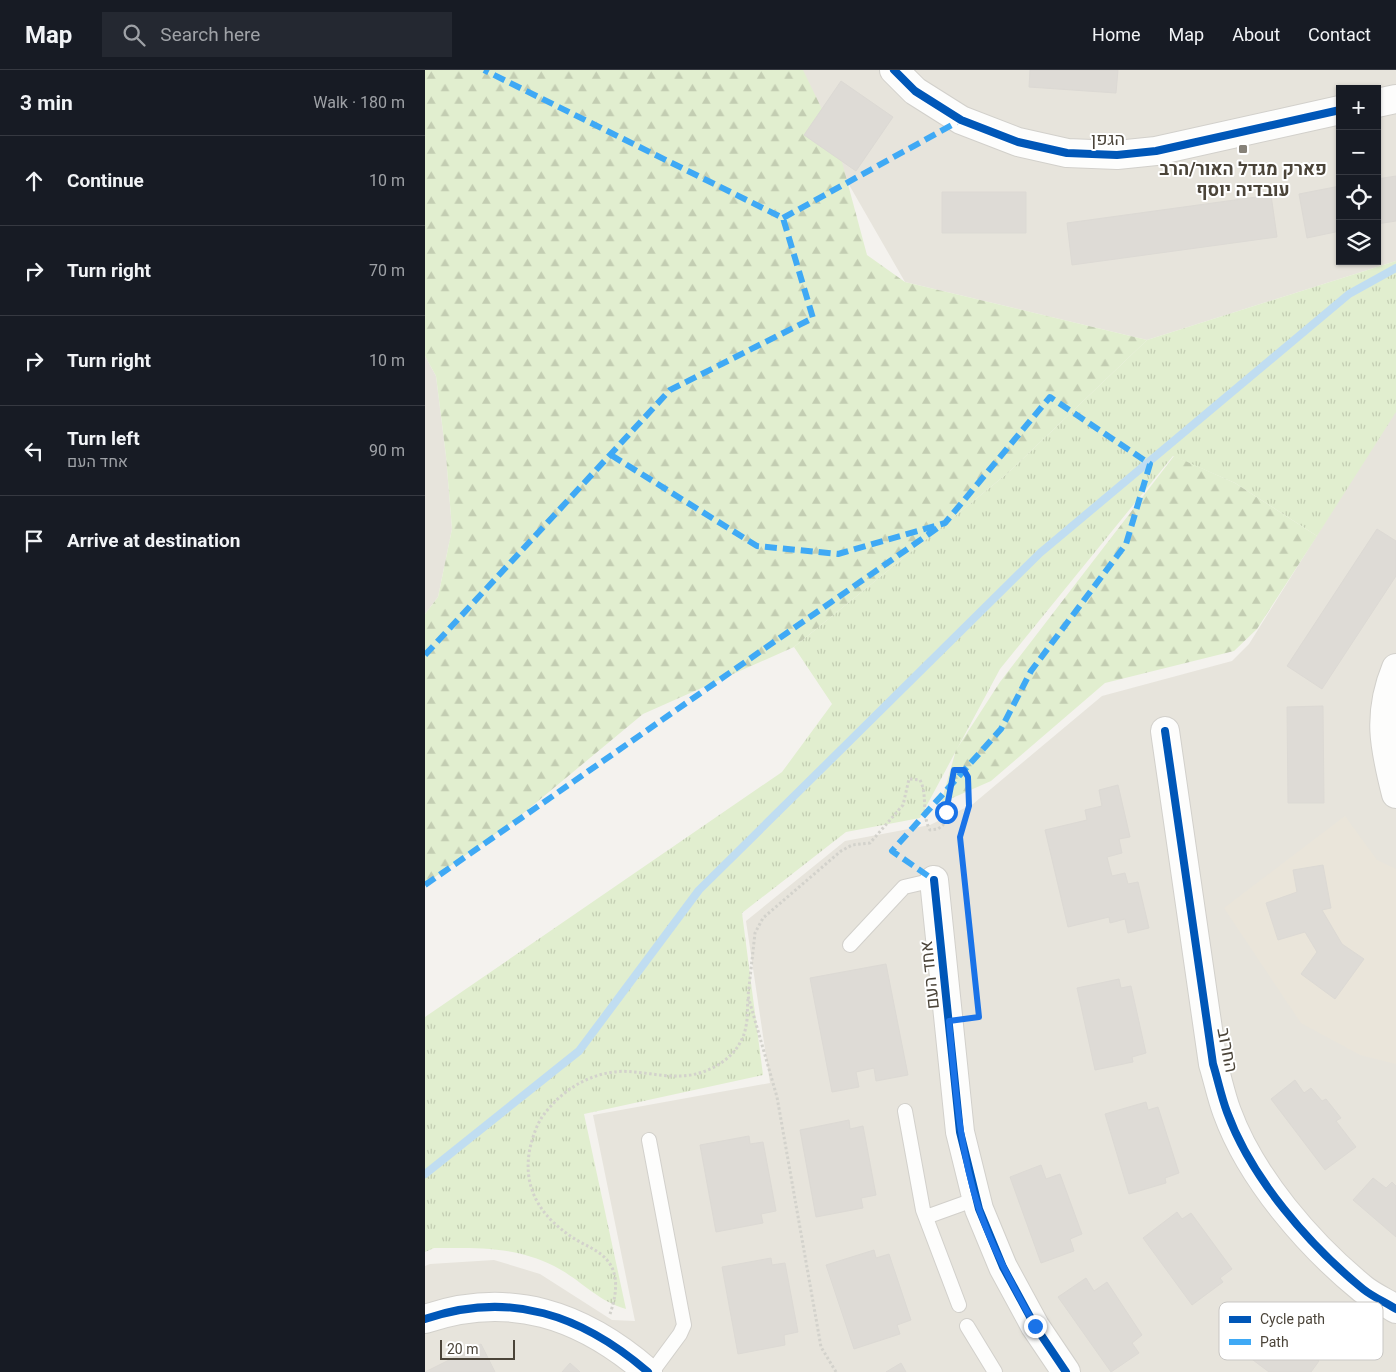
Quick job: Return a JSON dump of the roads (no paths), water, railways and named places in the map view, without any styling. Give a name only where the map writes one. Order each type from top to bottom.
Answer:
[{"type":"street","name":"הגפן","points":[[894,70],[915,92],[961,120],[1019,142],[1067,153],[1117,155],[1156,151],[1336,111]]},
{"type":"street","points":[[1381,102],[1396,99]]},
{"type":"street","points":[[1396,668],[1383,718],[1386,756],[1396,794]]},
{"type":"street","name":"החרוב","points":[[1165,731],[1213,1064],[1227,1113],[1250,1158],[1277,1200],[1308,1237],[1365,1290],[1396,1309]]},
{"type":"street","name":"אחד העם","points":[[934,880],[960,1132],[976,1199],[1003,1267],[1035,1326],[1065,1372]]},
{"type":"street","points":[[425,1319],[445,1312],[485,1307],[523,1309],[559,1318],[601,1337],[624,1351],[648,1372]]},
{"type":"lane","points":[[850,945],[904,887],[934,880]]},
{"type":"lane","points":[[905,1111],[926,1217],[959,1305]]},
{"type":"lane","points":[[649,1140],[684,1325],[680,1334],[652,1372]]},
{"type":"lane","points":[[926,1217],[976,1199]]},
{"type":"lane","points":[[967,1326],[995,1372]]},
{"type":"waterway","points":[[425,1174],[579,1051],[699,890],[1040,553],[1349,294],[1396,268]]},
{"type":"place","name":"פארק מגדל האור/הרב עובדיה יוסף","points":[[1243,149]]}]
